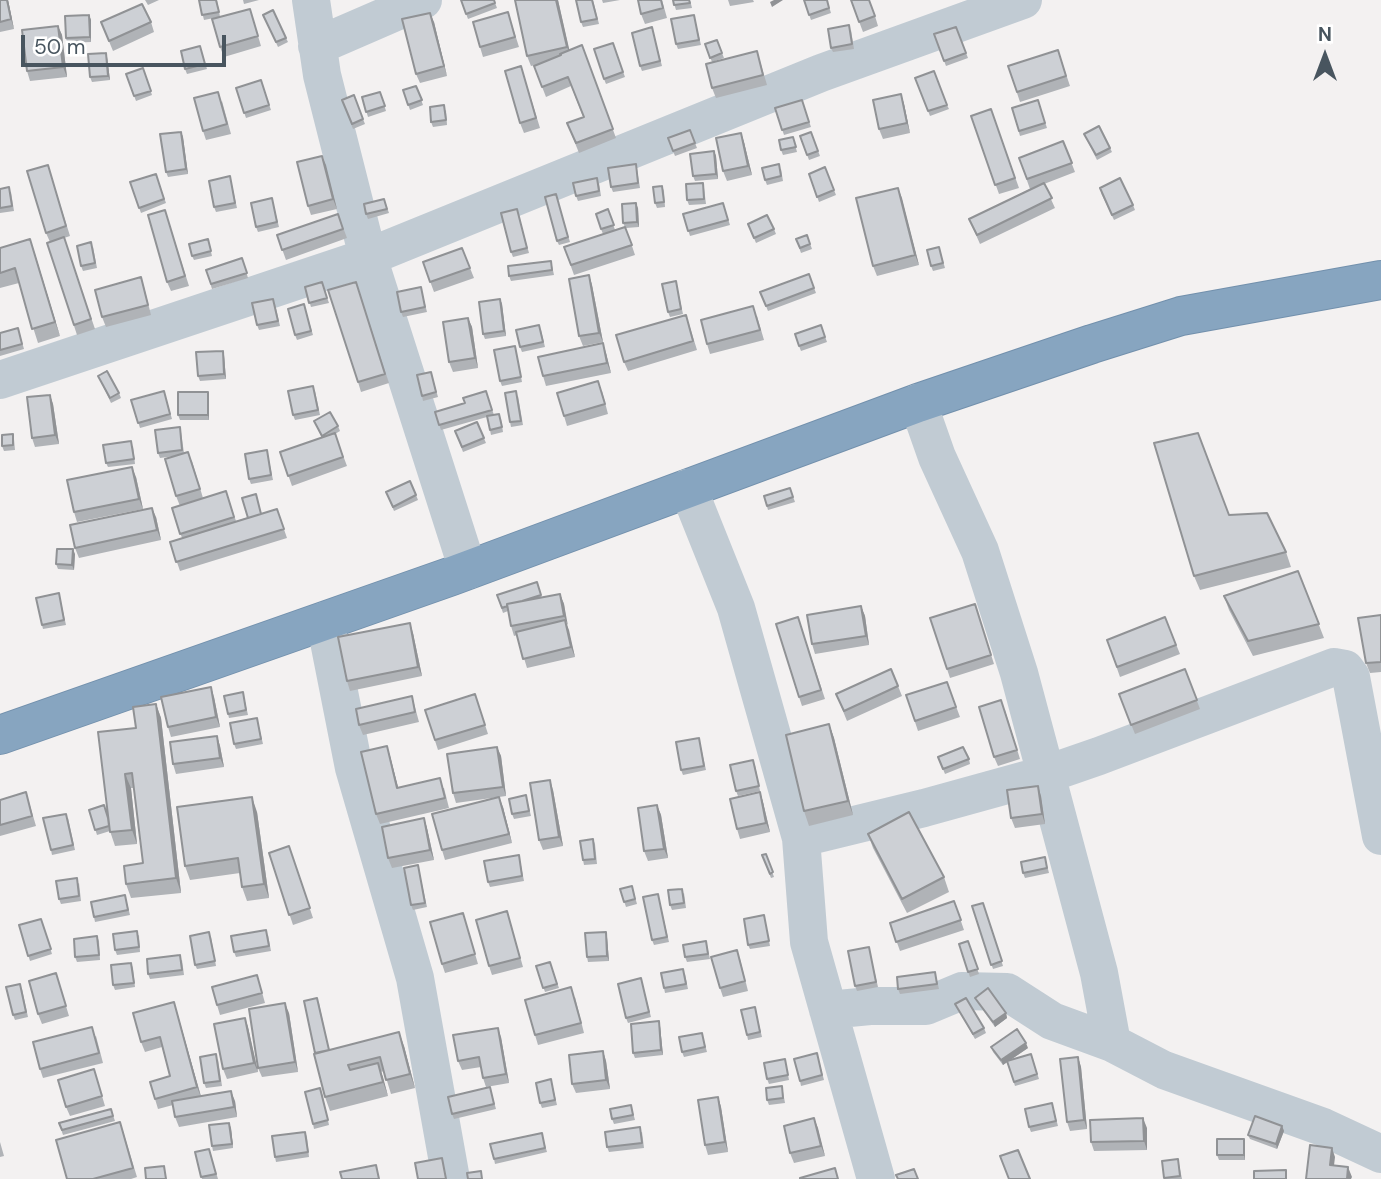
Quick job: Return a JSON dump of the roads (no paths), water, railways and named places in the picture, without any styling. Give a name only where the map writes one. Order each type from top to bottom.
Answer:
[{"type":"highway","points":[[0,735],[468,570],[918,403],[1055,356],[1181,316],[1381,280]]},
{"type":"street","points":[[310,0],[322,75],[368,257],[468,570]]},
{"type":"street","points":[[317,46],[423,0]]},
{"type":"street","points":[[0,380],[368,257],[821,73],[1023,0]]},
{"type":"street","points":[[918,403],[937,457],[980,551],[1047,774],[1099,973],[1111,1043]]},
{"type":"street","points":[[688,488],[736,608],[802,838],[809,942],[876,1179]]},
{"type":"street","points":[[324,621],[354,768],[415,978],[451,1179]]},
{"type":"street","points":[[802,838],[1047,774],[1334,667],[1345,669],[1351,677],[1381,836]]},
{"type":"street","points":[[828,1010],[870,1006],[926,1006],[962,991],[1007,992],[1052,1021],[1111,1043],[1164,1070],[1323,1127],[1381,1154]]}]
